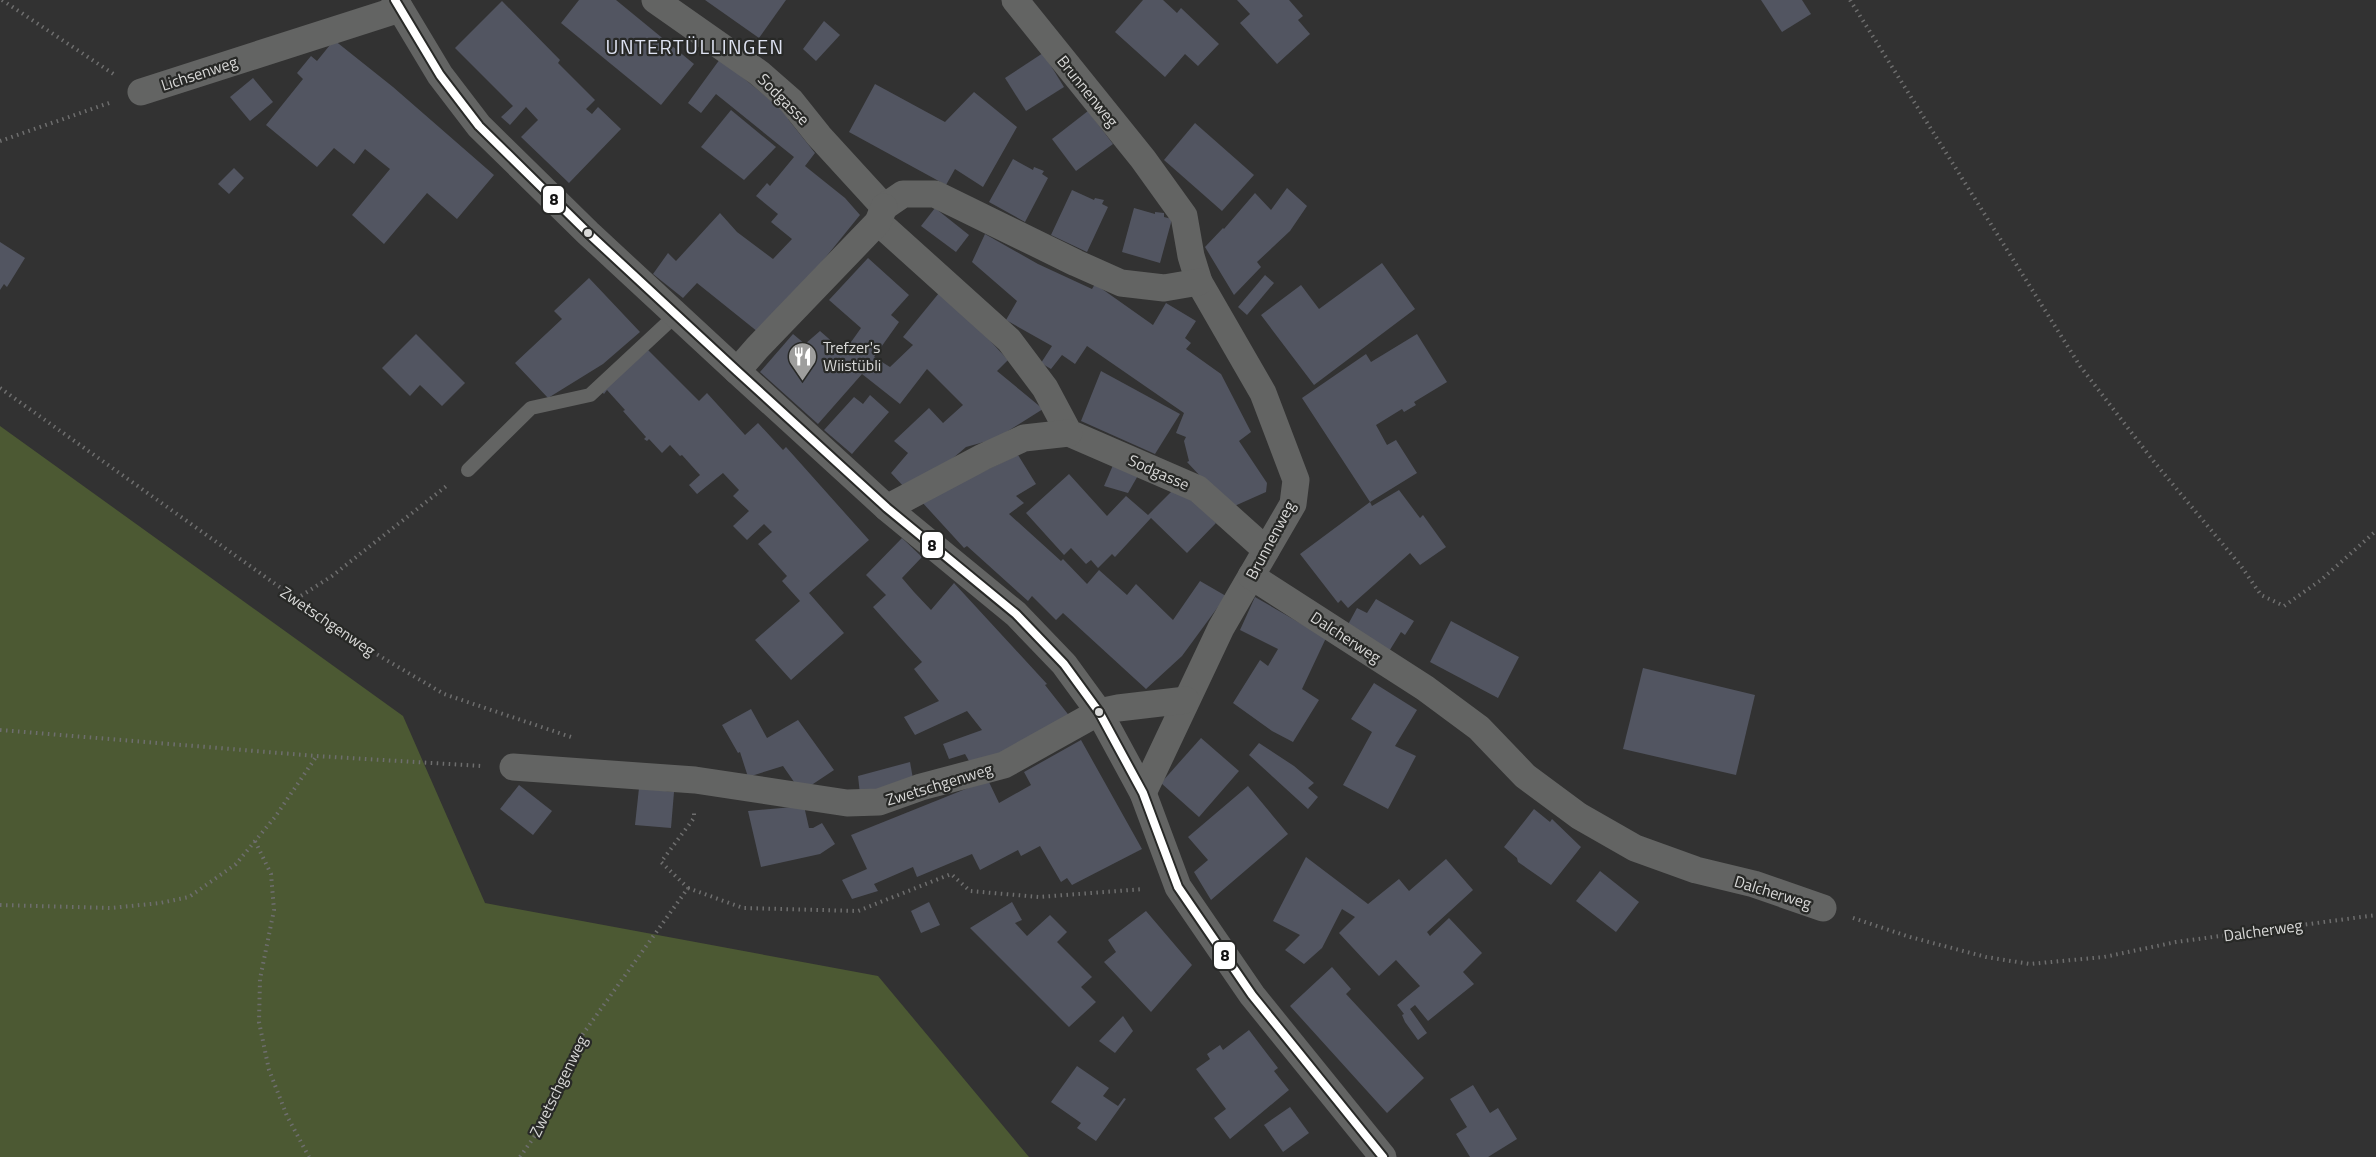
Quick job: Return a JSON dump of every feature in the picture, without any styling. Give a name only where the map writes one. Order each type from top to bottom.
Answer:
[{"type":"street","name":"Sodgasse","points":[[655,0],[759,73],[791,102],[881,214],[1009,340],[1045,388],[1070,433]]},
{"type":"street","name":"Brunnenweg","points":[[1015,0],[1143,159],[1184,216],[1191,256],[1199,282],[1263,393],[1296,480],[1293,504],[1221,628],[1143,793]]},
{"type":"street","name":"Lichsenweg","points":[[141,92],[398,5]]},
{"type":"street","points":[[398,5],[440,75],[479,126],[676,315],[887,508],[1016,614],[1065,664],[1100,712],[1143,793],[1178,887],[1252,995],[1385,1153]]},
{"type":"street","points":[[738,371],[881,214],[903,194],[935,194],[1121,283],[1164,288],[1199,282]]},
{"type":"street","name":"Sodgasse","points":[[887,508],[1024,438],[1070,433],[1197,489],[1266,550]]},
{"type":"street","name":"Dalcherweg","points":[[1251,576],[1425,688],[1479,728],[1525,776],[1579,816],[1635,848],[1696,870],[1754,884],[1823,908]]},
{"type":"street","points":[[1100,712],[1186,700]]},
{"type":"street","name":"Zwetschgenweg","points":[[513,767],[695,780],[847,803],[879,802],[921,787],[1004,765],[1100,712]]},
{"type":"lane","points":[[468,470],[531,408],[590,395],[676,315]]},
{"type":"path","points":[[2,0],[141,92]]},
{"type":"path","points":[[1850,0],[2080,366],[2241,566],[2261,595],[2284,606],[2321,580],[2376,531]]},
{"type":"path","name":"Lichsenweg","points":[[0,141],[141,92]]},
{"type":"path","name":"Zwetschgenweg","points":[[0,388],[361,645],[444,694],[576,739]]},
{"type":"path","points":[[297,599],[332,576],[468,470]]},
{"type":"path","points":[[0,730],[316,756],[513,767]]},
{"type":"path","points":[[0,905],[111,908],[160,903],[189,897],[236,864],[275,817],[316,756]]},
{"type":"path","points":[[695,780],[694,818],[661,862],[688,888],[743,908],[858,911],[951,874],[970,891],[1039,897],[1178,887]]},
{"type":"path","points":[[255,841],[271,874],[274,910],[260,979],[259,1022],[269,1070],[287,1116],[309,1157]]},
{"type":"path","name":"Zwetschgenweg","points":[[520,1157],[541,1127],[580,1038],[688,888]]},
{"type":"path","name":"Dalcherweg","points":[[1823,908],[1910,937],[1986,957],[2030,964],[2104,957],[2176,942],[2376,915]]},
{"type":"green space","points":[[0,426],[403,716],[485,903],[878,976],[1029,1157],[0,1157]]},
{"type":"building","points":[[579,0],[616,0],[694,64],[661,105],[561,23]]},
{"type":"building","points":[[705,0],[786,0],[759,38]]},
{"type":"building","points":[[1143,0],[1163,0],[1177,13],[1181,8],[1219,44],[1198,66],[1185,54],[1165,77],[1115,32]]},
{"type":"building","points":[[1237,0],[1289,0],[1303,16],[1298,20],[1310,34],[1277,64],[1240,23],[1250,14]]},
{"type":"building","points":[[1761,0],[1802,0],[1811,14],[1782,32]]},
{"type":"building","points":[[502,1],[560,60],[558,63],[595,100],[586,109],[592,114],[598,107],[621,129],[569,183],[521,137],[538,120],[526,107],[510,125],[501,117],[513,106],[455,48]]},
{"type":"building","points":[[824,21],[840,35],[816,61],[803,49]]},
{"type":"building","points":[[334,40],[393,87],[494,175],[457,219],[427,193],[384,244],[352,215],[390,169],[365,149],[354,164],[334,148],[317,167],[266,125],[303,79],[297,73],[311,56],[317,61]]},
{"type":"building","points":[[1043,53],[1064,87],[1026,111],[1005,78]]},
{"type":"building","points":[[720,59],[790,116],[788,119],[815,153],[805,166],[845,198],[860,215],[821,263],[758,332],[697,283],[683,298],[653,274],[668,253],[676,261],[720,213],[737,232],[773,259],[792,239],[771,222],[778,214],[756,196],[767,183],[770,186],[794,157],[716,94],[701,113],[688,103]]},
{"type":"building","points":[[253,78],[273,102],[250,121],[230,97]]},
{"type":"building","points":[[875,84],[945,122],[974,92],[1017,127],[983,187],[955,169],[946,185],[849,132]]},
{"type":"building","points":[[731,110],[776,147],[744,180],[701,147]]},
{"type":"building","points":[[1088,111],[1113,144],[1076,171],[1052,139]]},
{"type":"building","points":[[1195,123],[1254,175],[1222,211],[1164,160]]},
{"type":"building","points":[[1013,159],[1033,170],[1034,167],[1044,171],[1042,174],[1048,178],[1025,222],[989,202]]},
{"type":"building","points":[[234,168],[244,178],[229,194],[218,184]]},
{"type":"building","points":[[1287,188],[1307,206],[1290,231],[1257,262],[1261,267],[1234,295],[1205,247],[1255,193],[1271,210]]},
{"type":"building","points":[[1072,190],[1094,200],[1095,198],[1104,200],[1102,204],[1108,207],[1087,252],[1051,235]]},
{"type":"building","points":[[935,208],[969,235],[956,252],[921,226]]},
{"type":"building","points":[[1134,208],[1155,214],[1155,212],[1164,213],[1164,217],[1172,219],[1160,263],[1122,252]]},
{"type":"building","points":[[985,234],[1038,264],[1092,289],[1095,284],[1153,325],[1166,303],[1196,321],[1185,338],[1191,343],[1186,349],[1221,374],[1251,432],[1239,441],[1267,483],[1266,492],[1230,508],[1187,462],[1189,461],[1184,441],[1186,437],[1176,433],[1184,413],[1087,346],[1075,364],[1062,355],[1051,369],[1041,363],[1052,346],[1006,320],[1017,301],[972,262]]},
{"type":"building","points":[[0,242],[25,258],[7,287],[4,284],[0,290]]},
{"type":"building","points":[[868,258],[909,295],[891,315],[899,322],[874,357],[890,367],[913,345],[903,337],[939,293],[970,319],[1008,360],[997,371],[1043,409],[995,439],[966,447],[931,477],[905,488],[891,473],[908,453],[894,441],[929,408],[943,423],[963,405],[927,369],[900,404],[862,374],[818,424],[760,372],[793,334],[805,344],[820,331],[844,352],[861,328],[829,300]]},
{"type":"building","points":[[1382,263],[1415,309],[1314,385],[1261,315],[1301,285],[1319,309]]},
{"type":"building","points":[[1265,275],[1274,283],[1247,315],[1238,307]]},
{"type":"building","points":[[589,278],[640,332],[603,364],[548,398],[515,363],[562,319],[554,311]]},
{"type":"building","points":[[416,334],[465,383],[442,406],[420,385],[410,396],[382,368]]},
{"type":"building","points":[[1417,334],[1447,382],[1414,402],[1416,405],[1404,412],[1402,409],[1376,425],[1387,445],[1396,440],[1417,473],[1370,502],[1302,398],[1366,354],[1371,362]]},
{"type":"building","points":[[648,350],[699,401],[707,393],[745,435],[758,423],[783,450],[786,447],[869,540],[809,593],[844,633],[791,680],[755,640],[800,601],[782,581],[787,576],[758,544],[772,532],[764,524],[747,540],[733,526],[749,511],[733,496],[739,490],[723,473],[697,494],[689,485],[700,475],[682,455],[680,456],[670,445],[662,453],[649,439],[647,441],[644,439],[646,437],[623,411],[625,410],[607,390],[604,394],[602,392]]},
{"type":"building","points":[[1101,371],[1180,414],[1155,454],[1081,421]]},
{"type":"building","points":[[870,395],[889,412],[852,454],[824,430],[854,397],[863,404]]},
{"type":"building","points":[[1018,455],[1036,484],[1016,496],[1024,503],[1009,514],[1061,561],[1063,559],[1087,584],[1099,570],[1127,595],[1136,584],[1173,620],[1200,581],[1226,596],[1182,656],[1146,689],[1063,613],[1056,620],[1032,596],[1028,601],[967,546],[964,548],[921,501]]},
{"type":"building","points":[[1114,463],[1140,472],[1128,493],[1104,486]]},
{"type":"building","points":[[1069,474],[1107,516],[1126,496],[1148,515],[1177,486],[1216,523],[1187,553],[1151,518],[1115,557],[1112,554],[1098,568],[1091,560],[1086,564],[1071,548],[1064,555],[1026,513]]},
{"type":"building","points":[[1399,490],[1420,518],[1423,515],[1446,547],[1420,565],[1410,553],[1348,608],[1341,600],[1338,603],[1300,554],[1370,502],[1372,506]]},
{"type":"building","points":[[902,538],[922,557],[902,578],[914,592],[931,610],[954,583],[1047,684],[1045,685],[1071,718],[973,768],[965,754],[949,759],[943,744],[982,730],[967,711],[915,735],[904,717],[939,701],[914,669],[922,662],[873,607],[886,595],[866,575]]},
{"type":"building","points":[[1255,597],[1326,638],[1302,689],[1319,700],[1293,742],[1272,731],[1233,703],[1260,660],[1268,666],[1278,649],[1240,630]]},
{"type":"building","points":[[1376,599],[1414,621],[1405,635],[1401,632],[1388,653],[1345,630],[1357,608],[1367,613]]},
{"type":"building","points":[[1451,621],[1519,657],[1498,698],[1430,662]]},
{"type":"building","points":[[1643,668],[1755,695],[1736,775],[1623,749]]},
{"type":"building","points":[[1374,683],[1417,710],[1395,746],[1416,756],[1388,809],[1343,785],[1372,732],[1351,719]]},
{"type":"building","points":[[751,709],[767,738],[798,720],[834,770],[801,792],[783,766],[748,777],[740,752],[738,753],[722,725]]},
{"type":"building","points":[[1201,738],[1239,771],[1199,817],[1161,783]]},
{"type":"building","points":[[1081,740],[1142,849],[1072,885],[1067,878],[1061,882],[1040,846],[1021,856],[1018,850],[980,870],[972,854],[917,877],[913,867],[874,884],[878,891],[852,899],[842,880],[867,869],[851,835],[988,780],[999,803],[1031,785],[1024,772]]},
{"type":"building","points":[[1259,743],[1294,766],[1314,783],[1308,788],[1318,797],[1308,809],[1249,755]]},
{"type":"building","points":[[910,762],[913,779],[860,794],[858,776]]},
{"type":"building","points":[[519,785],[552,811],[533,835],[500,809]]},
{"type":"building","points":[[1248,786],[1288,834],[1211,900],[1194,872],[1208,860],[1188,837]]},
{"type":"building","points":[[639,788],[674,792],[671,828],[635,825]]},
{"type":"building","points":[[804,806],[809,828],[822,823],[835,844],[820,854],[761,867],[748,811]]},
{"type":"building","points":[[1534,809],[1550,822],[1552,819],[1581,847],[1551,885],[1518,862],[1517,858],[1504,847]]},
{"type":"building","points":[[1306,857],[1368,904],[1399,879],[1409,891],[1446,859],[1473,890],[1427,932],[1430,936],[1449,918],[1482,953],[1463,972],[1474,984],[1428,1021],[1415,1005],[1410,1009],[1427,1033],[1418,1040],[1405,1022],[1402,1015],[1404,1014],[1397,1005],[1420,986],[1396,960],[1379,976],[1339,933],[1355,917],[1342,909],[1322,948],[1304,964],[1285,950],[1300,935],[1273,921]]},
{"type":"building","points":[[1600,871],[1639,902],[1616,932],[1576,901]]},
{"type":"building","points":[[929,902],[940,925],[921,933],[911,911]]},
{"type":"building","points":[[1012,902],[1022,920],[1015,923],[1027,936],[1050,915],[1067,932],[1057,942],[1092,977],[1081,987],[1096,1002],[1069,1027],[970,928]]},
{"type":"building","points":[[1146,911],[1192,965],[1151,1012],[1104,962],[1116,952],[1108,940]]},
{"type":"building","points":[[1332,967],[1351,989],[1346,994],[1424,1078],[1387,1113],[1290,1006]]},
{"type":"building","points":[[1123,1016],[1133,1031],[1115,1053],[1099,1041]]},
{"type":"building","points":[[1249,1030],[1278,1068],[1274,1071],[1289,1090],[1230,1139],[1214,1118],[1226,1109],[1196,1069],[1210,1059],[1207,1054],[1220,1045],[1223,1050]]},
{"type":"building","points":[[1077,1066],[1109,1088],[1103,1096],[1118,1106],[1124,1098],[1126,1099],[1096,1141],[1077,1128],[1081,1123],[1051,1102]]},
{"type":"building","points":[[1473,1085],[1490,1113],[1498,1108],[1517,1139],[1488,1157],[1470,1157],[1456,1134],[1467,1127],[1450,1099]]},
{"type":"building","points":[[1290,1107],[1309,1133],[1283,1152],[1264,1125]]},
{"type":"transit line","name":"8","points":[[395,0],[440,75],[479,126],[588,233],[737,371],[887,508],[1016,614],[1064,664],[1099,712],[1143,793],[1178,887],[1252,995],[1383,1157]]},
{"type":"place","name":"Trefzer's Wiistübli","points":[[802,382]]},
{"type":"district","name":"UNTERTÜLLINGEN","points":[[695,46]]}]
